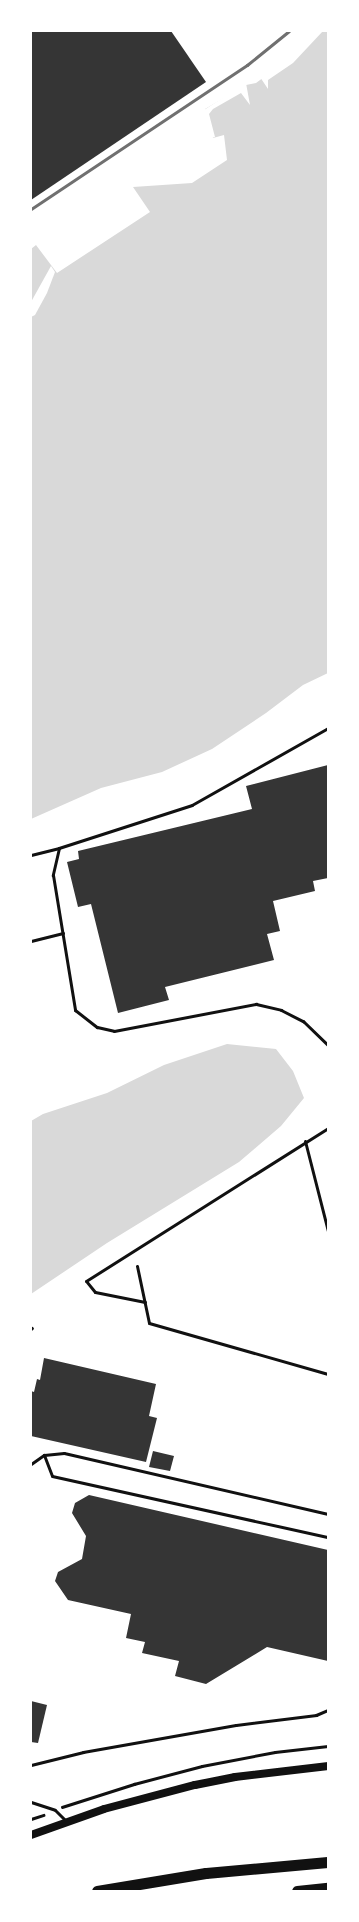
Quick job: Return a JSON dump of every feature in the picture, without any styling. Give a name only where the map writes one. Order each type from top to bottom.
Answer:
[{"type":"highway","points":[[97,1891],[206,1873],[328,1862]]},
{"type":"highway","points":[[297,1891],[328,1888]]},
{"type":"main road","points":[[31,1835],[66,1822],[151,1796],[195,1785],[235,1777],[328,1766]]},
{"type":"lane","points":[[31,855],[59,848],[192,805],[328,728]]},
{"type":"lane","points":[[59,848],[53,875],[75,1010],[97,1027],[114,1031],[256,1004],[281,1010],[303,1021],[328,1045]]},
{"type":"lane","points":[[31,941],[63,933]]},
{"type":"lane","points":[[145,1302],[95,1292],[86,1281],[305,1141],[328,1128]]},
{"type":"lane","points":[[305,1141],[328,1231]]},
{"type":"lane","points":[[137,1266],[149,1323],[328,1374]]},
{"type":"lane","points":[[31,1464],[44,1455],[64,1453],[328,1514]]},
{"type":"lane","points":[[44,1455],[52,1476],[328,1537]]},
{"type":"lane","points":[[31,1765],[84,1752],[236,1725],[316,1716],[328,1710]]},
{"type":"lane","points":[[31,1802],[55,1810],[66,1822]]},
{"type":"path","points":[[31,1819],[74,1802],[202,1766],[274,1752],[328,1746]]},
{"type":"shaded area","points":[[320,31],[328,31],[328,673],[303,685],[266,713],[212,749],[162,772],[101,788],[31,819],[31,249],[36,245],[57,273],[150,212],[133,187],[192,183],[227,160],[224,135],[213,138],[205,109],[246,85],[256,83],[302,49]]},
{"type":"shaded area","points":[[227,1044],[276,1049],[293,1071],[304,1098],[281,1126],[239,1162],[107,1243],[31,1294],[31,1121],[43,1114],[107,1093],[164,1065]]},
{"type":"pier","points":[[317,31],[323,31],[293,63],[268,80],[268,89],[260,77],[287,59]]},
{"type":"pier","points":[[246,83],[250,105],[241,93],[213,109],[209,114],[215,137],[211,138],[204,110]]},
{"type":"pier","points":[[51,266],[55,272],[47,293],[35,315],[31,317],[31,302]]},
{"type":"building","points":[[31,31],[171,31],[206,82],[31,200]]},
{"type":"building","points":[[328,765],[328,878],[313,881],[315,891],[273,901],[280,931],[267,934],[274,960],[165,987],[169,1000],[118,1013],[91,904],[78,907],[67,862],[79,859],[78,851],[252,809],[246,786]]},
{"type":"building","points":[[44,1358],[156,1384],[149,1416],[157,1418],[146,1462],[31,1436],[31,1391],[34,1392],[37,1379],[40,1380]]},
{"type":"building","points":[[153,1451],[174,1456],[170,1471],[149,1467]]},
{"type":"building","points":[[89,1495],[328,1550],[328,1661],[267,1647],[206,1684],[175,1676],[179,1661],[142,1653],[145,1642],[126,1638],[131,1614],[68,1600],[55,1581],[58,1572],[82,1559],[86,1536],[72,1513],[75,1503]]},
{"type":"building","points":[[31,1701],[47,1705],[38,1743],[31,1742]]},
{"type":"railway","points":[[31,209],[247,65],[289,31]]}]
